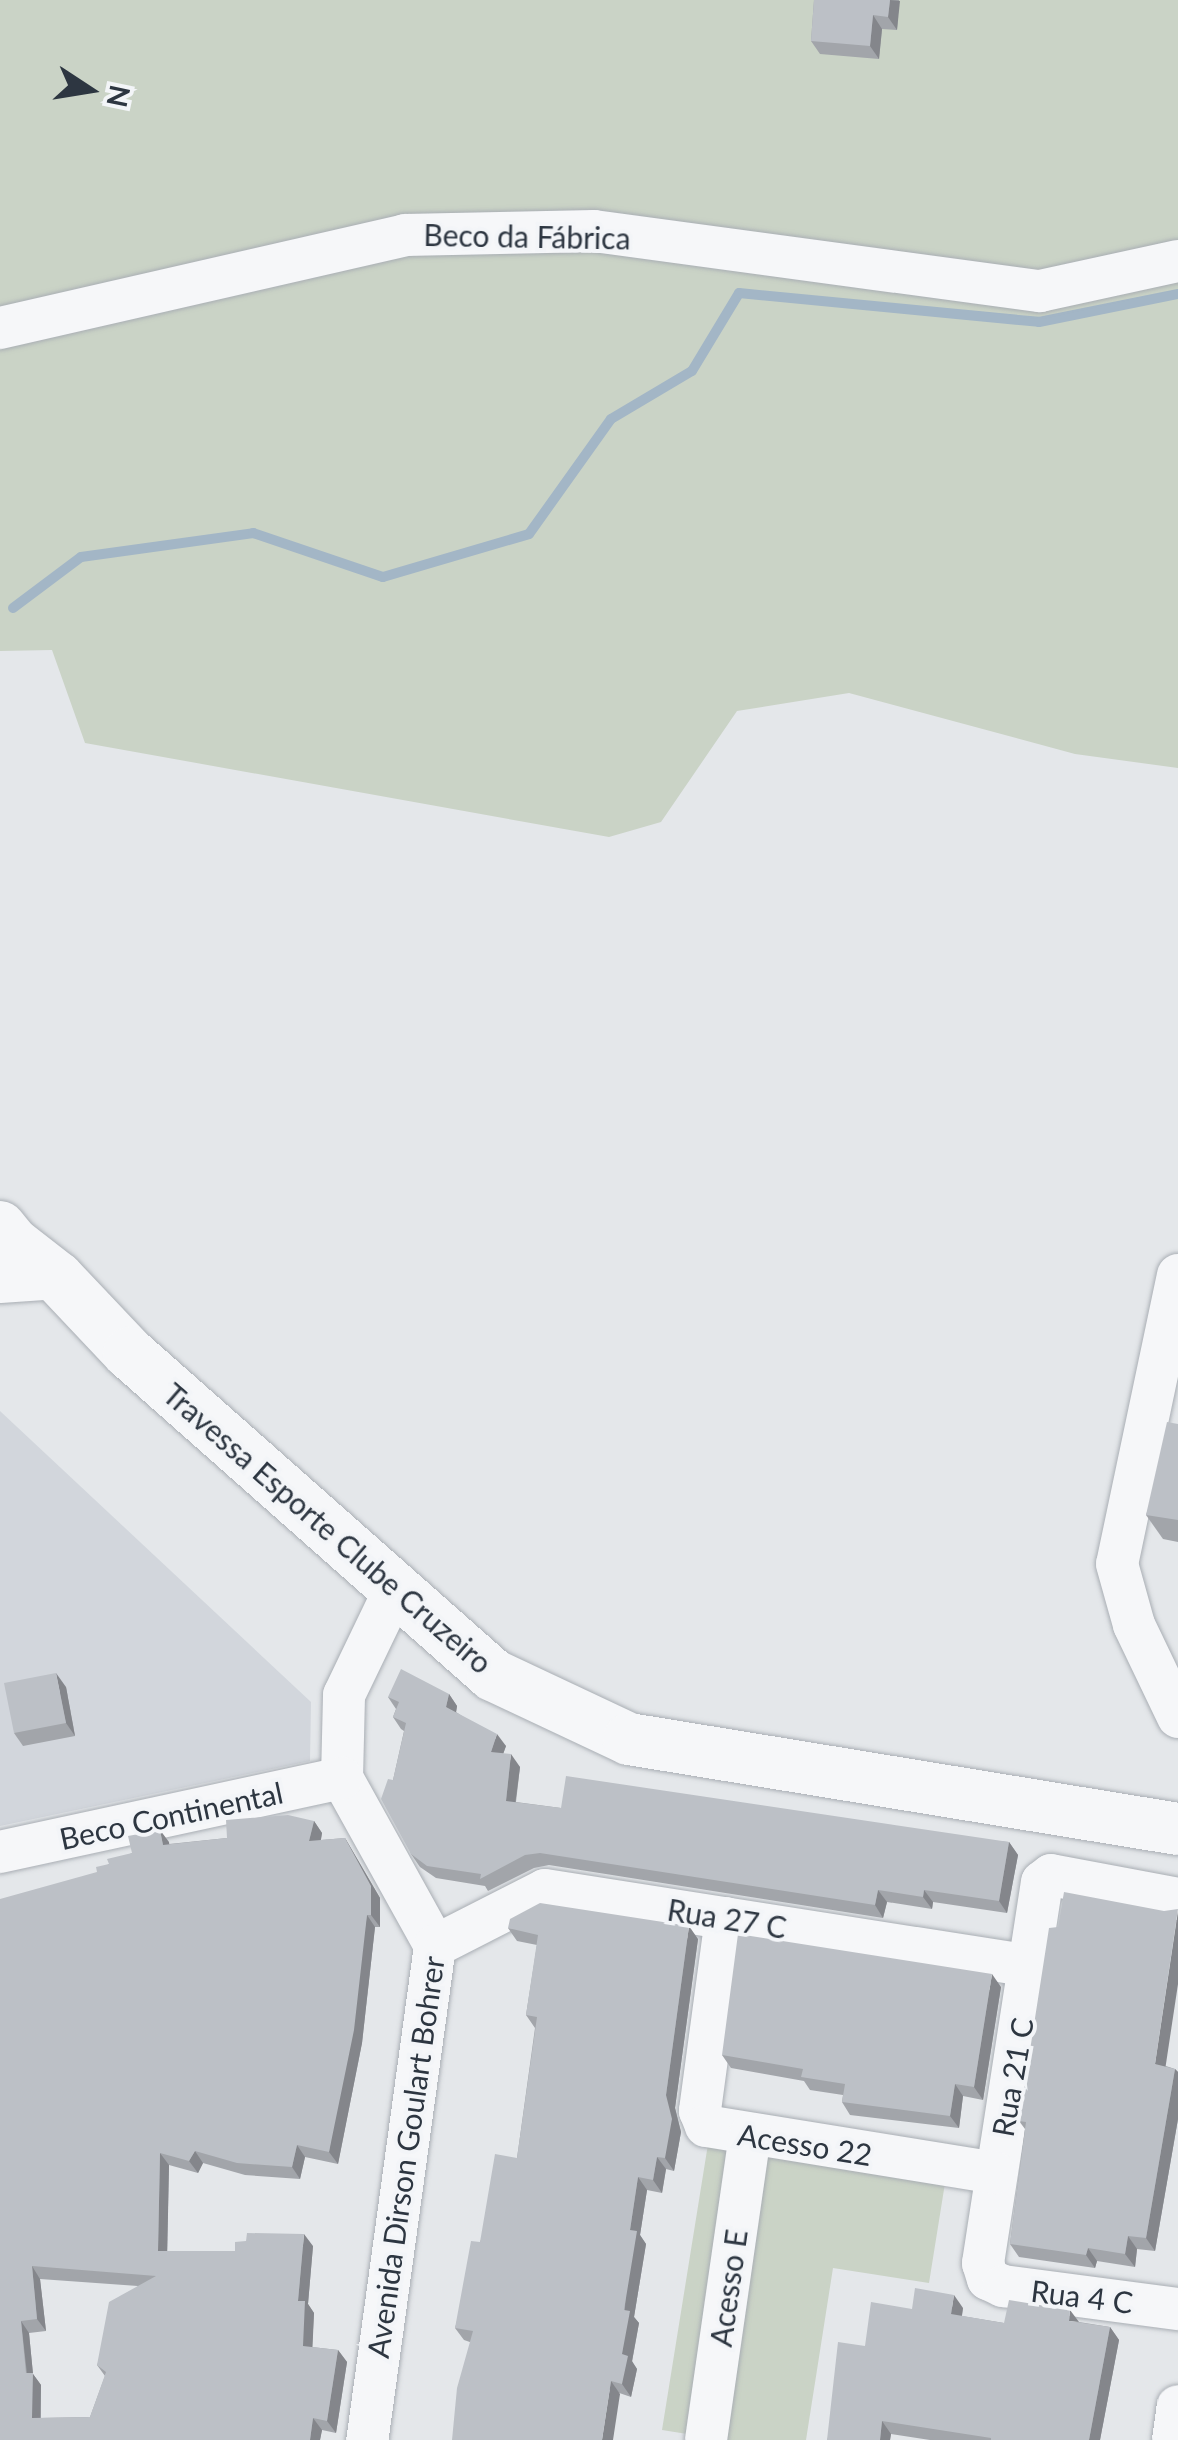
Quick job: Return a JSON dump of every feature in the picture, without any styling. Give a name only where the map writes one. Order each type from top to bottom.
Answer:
[{"type":"street","name":"Beco da Fábrica","points":[[0,328],[405,235],[594,231],[1040,291],[1178,261]]},
{"type":"street","name":"Travessa Esporte Clube Cruzeiro","points":[[0,1227],[13,1243],[58,1278],[129,1354],[494,1675],[630,1739],[1178,1829]]},
{"type":"street","points":[[1178,1276],[1117,1564],[1134,1625],[1178,1717]]},
{"type":"street","points":[[0,1282],[58,1278]]},
{"type":"street","points":[[342,1778],[344,1694],[395,1589]]},
{"type":"street","name":"Beco Continental","points":[[0,1852],[342,1778]]},
{"type":"street","name":"Avenida Dirson Goulart Bohrer","points":[[342,1778],[435,1946],[367,2440]]},
{"type":"street","name":"Rua 21 C","points":[[988,2278],[983,2263],[995,2174],[1046,1876],[1178,1900]]},
{"type":"street","name":"Rua 27 C","points":[[435,1946],[545,1890],[1032,1966]]},
{"type":"street","name":"Acesso 22","points":[[726,1918],[700,2111],[706,2126],[995,2174]]},
{"type":"street","name":"Acesso E","points":[[706,2440],[750,2135]]},
{"type":"street","name":"Rua 4 C","points":[[988,2278],[1003,2286],[1178,2309]]},
{"type":"street","points":[[1173,2440],[1178,2406]]},
{"type":"shaded area","points":[[0,0],[1178,0],[1178,768],[1075,754],[849,693],[737,711],[661,822],[609,837],[85,743],[52,650],[0,651]]},
{"type":"shaded area","points":[[0,1411],[311,1702],[310,1761],[0,1826]]},
{"type":"shaded area","points":[[713,2113],[950,2152],[929,2283],[833,2268],[806,2440],[725,2440],[662,2430]]},
{"type":"building","points":[[814,0],[890,0],[888,17],[873,15],[870,46],[811,41]]},
{"type":"building","points":[[1167,1422],[1178,1424],[1178,1520],[1146,1515]]},
{"type":"building","points":[[401,1669],[449,1694],[446,1707],[497,1734],[491,1752],[511,1754],[506,1801],[561,1808],[566,1776],[1009,1842],[999,1901],[924,1890],[923,1897],[878,1890],[875,1905],[540,1853],[525,1855],[480,1879],[481,1874],[427,1866],[411,1854],[381,1799],[388,1779],[393,1780],[406,1723],[393,1717],[399,1702],[388,1697]]},
{"type":"building","points":[[56,1673],[66,1723],[14,1733],[4,1683]]},
{"type":"building","points":[[288,1815],[314,1821],[309,1841],[345,1838],[371,1886],[371,1915],[367,1915],[354,2030],[329,2152],[297,2145],[292,2167],[237,2163],[195,2151],[189,2161],[160,2153],[158,2251],[235,2251],[235,2242],[246,2241],[247,2233],[304,2234],[298,2301],[305,2301],[303,2346],[338,2350],[327,2421],[313,2418],[310,2440],[0,2440],[0,1899],[97,1872],[96,1867],[109,1864],[107,1859],[132,1853],[128,1836],[160,1830],[163,1845],[227,1838],[226,1820]],"holes":[[[32,2266],[156,2276],[109,2302],[97,2365],[106,2372],[90,2417],[32,2418],[33,2373],[26,2373],[21,2321],[37,2319]]]},
{"type":"building","points":[[1064,1892],[1164,1911],[1178,1909],[1155,2064],[1175,2069],[1146,2238],[1128,2236],[1125,2254],[1088,2248],[1086,2255],[1010,2244],[1026,2122],[1019,2121],[1049,1928],[1058,1927]]},
{"type":"building","points":[[540,1903],[689,1926],[666,2095],[672,2119],[665,2158],[657,2157],[653,2180],[638,2177],[630,2230],[637,2231],[624,2310],[630,2311],[622,2354],[628,2356],[622,2384],[611,2381],[602,2440],[452,2440],[457,2388],[473,2331],[455,2328],[471,2241],[480,2242],[495,2154],[517,2158],[537,2017],[526,2015],[538,1935],[508,1928],[510,1919]]},
{"type":"building","points":[[738,1934],[992,1974],[974,2087],[955,2084],[950,2116],[842,2102],[845,2084],[801,2077],[803,2069],[722,2055]]},
{"type":"building","points":[[915,2288],[954,2295],[951,2314],[1004,2323],[1009,2300],[1070,2310],[1069,2321],[1110,2327],[1089,2440],[991,2440],[882,2421],[880,2440],[827,2440],[838,2342],[865,2346],[871,2302],[912,2309]]},
{"type":"waterway","points":[[13,608],[81,557],[253,533],[383,577],[529,534],[611,419],[692,371],[739,293],[1039,322],[1178,294]]}]
